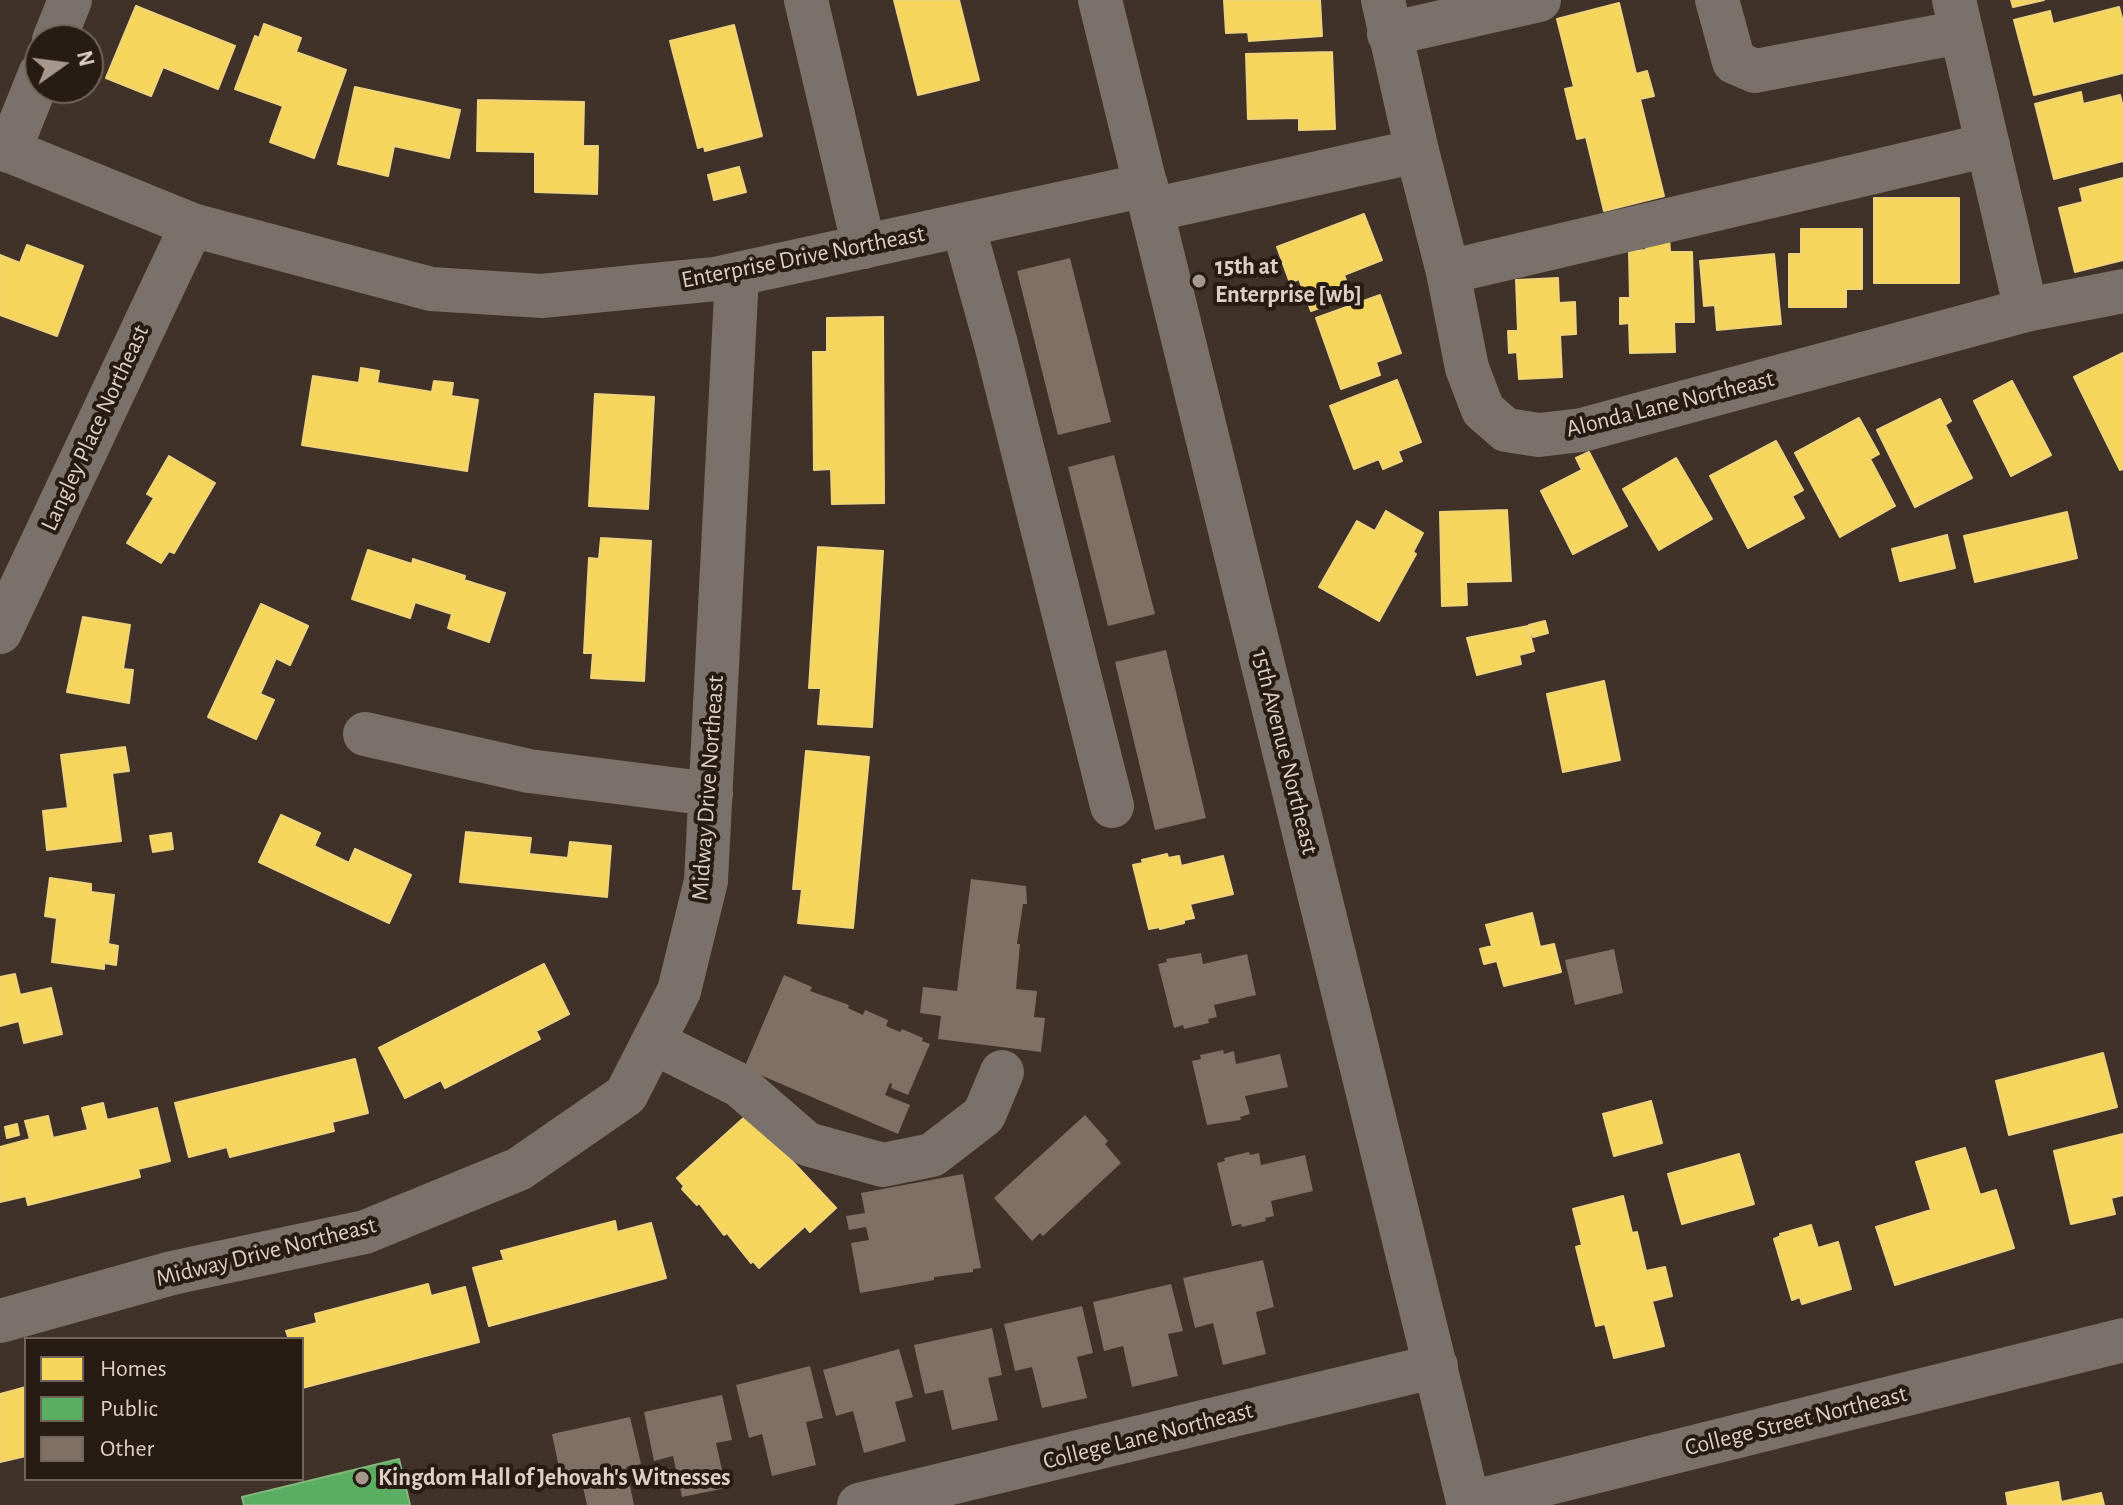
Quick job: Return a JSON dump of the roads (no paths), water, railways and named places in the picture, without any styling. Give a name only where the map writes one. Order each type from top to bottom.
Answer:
[{"type":"street","points":[[60,24],[70,0]]},
{"type":"street","points":[[806,0],[864,247]]},
{"type":"street","name":"15th Avenue Northeast","points":[[1100,0],[1469,1504]]},
{"type":"street","points":[[1386,17],[1539,0]]},
{"type":"street","points":[[1717,0],[1734,62],[1755,71],[1958,16],[2026,310]]},
{"type":"street","name":"Alonda Lane Northeast","points":[[1386,17],[1448,272],[1467,368],[1483,410],[1506,430],[1539,435],[1582,430],[2026,310],[2123,291]]},
{"type":"street","points":[[5,149],[26,104]]},
{"type":"street","points":[[1448,272],[1988,145]]},
{"type":"street","name":"Enterprise Drive Northeast","points":[[5,149],[192,225],[431,289],[542,296],[715,279],[963,225],[1149,198]]},
{"type":"street","points":[[1149,198],[1417,151]]},
{"type":"street","name":"Langley Place Northeast","points":[[0,632],[192,225]]},
{"type":"street","points":[[963,225],[996,344],[1112,806]]},
{"type":"street","name":"Midway Drive Northeast","points":[[0,1321],[172,1273],[365,1232],[519,1169],[626,1095],[679,991],[706,881],[737,275]]},
{"type":"street","points":[[365,734],[529,771],[711,794]]},
{"type":"street","points":[[653,1042],[739,1085],[807,1144],[883,1165],[932,1155],[984,1115],[1002,1072]]},
{"type":"street","name":"College Street Northeast","points":[[1469,1504],[2123,1340]]},
{"type":"street","name":"College Lane Northeast","points":[[859,1505],[1436,1366]]},
{"type":"place","name":"15th at Enterprise [wb]","points":[[1199,281]]},
{"type":"place","name":"Kingdom Hall of Jehovah's Witnesses","points":[[362,1478]]}]
